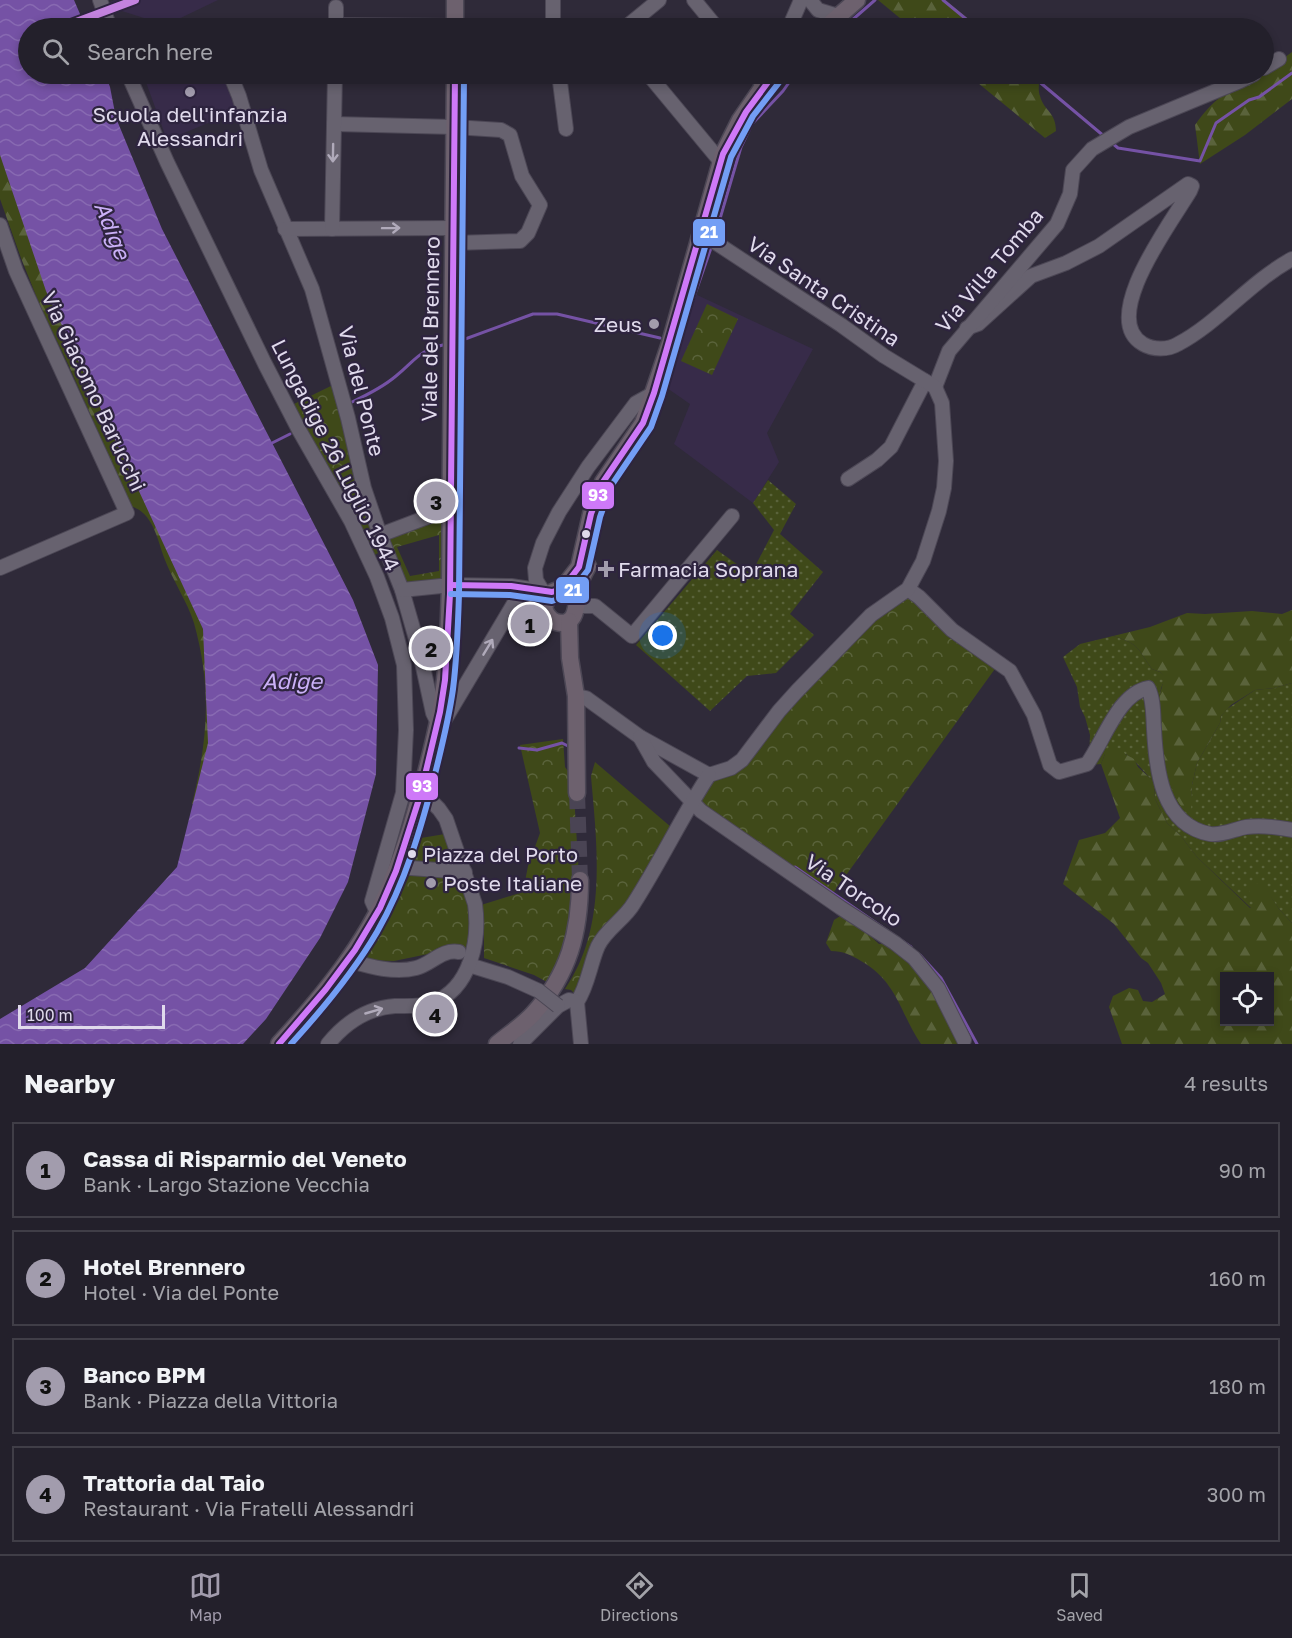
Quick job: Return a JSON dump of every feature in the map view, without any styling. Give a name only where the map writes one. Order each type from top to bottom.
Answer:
[{"type":"main road","points":[[455,0],[455,18]]},
{"type":"main road","points":[[838,16],[856,0]]},
{"type":"main road","name":"Viale del Brennero","points":[[438,723],[445,682],[451,585],[455,84]]},
{"type":"main road","points":[[575,691],[562,660],[547,612],[546,599],[552,590],[579,567],[595,500],[603,482],[643,423],[654,393],[720,162],[760,84]]},
{"type":"main road","points":[[577,793],[575,691],[568,631],[569,621],[575,614],[578,604],[579,588],[592,559],[594,547],[590,521]]},
{"type":"main road","points":[[552,590],[572,593],[578,604]]},
{"type":"main road","points":[[547,612],[558,622],[569,621]]},
{"type":"main road","points":[[283,1042],[315,1004],[377,912],[397,867],[422,792],[438,723]]},
{"type":"main road","points":[[497,1044],[532,1016],[557,981],[577,930],[580,880]]},
{"type":"street","points":[[100,0],[106,18]]},
{"type":"street","points":[[553,0],[553,18]]},
{"type":"street","points":[[638,18],[660,0]]},
{"type":"street","points":[[694,0],[709,18]]},
{"type":"street","points":[[793,18],[801,0]]},
{"type":"street","points":[[810,0],[818,10],[838,16]]},
{"type":"street","points":[[336,7],[337,18]]},
{"type":"street","points":[[1274,62],[1279,59]]},
{"type":"street","name":"Lungadige 26 Luglio 1944","points":[[132,84],[167,162],[299,430],[351,521],[392,618],[404,665],[406,730],[403,793],[372,901],[377,912]]},
{"type":"street","name":"Via del Ponte","points":[[234,84],[261,170],[312,289],[348,418],[364,488],[402,590],[420,654],[433,713],[438,723]]},
{"type":"street","points":[[332,229],[335,84]]},
{"type":"street","points":[[563,84],[566,129]]},
{"type":"street","points":[[656,84],[720,162]]},
{"type":"street","name":"Via Villa Tomba","points":[[933,387],[949,351],[1057,224],[1070,194],[1073,170],[1092,149],[1129,127],[1233,84]]},
{"type":"street","points":[[285,229],[332,229],[520,241],[528,233],[540,206],[522,176],[510,135],[501,130],[454,127],[334,124]]},
{"type":"street","points":[[967,328],[978,324],[1031,276],[1066,263],[1099,246],[1188,184],[1191,186],[1190,191],[1141,273],[1129,306],[1128,318],[1131,330],[1138,341],[1147,347],[1158,349],[1176,346],[1276,268],[1292,259]]},
{"type":"street","name":"Via Giacomo Barucchi","points":[[0,225],[16,271],[127,513],[0,568]]},
{"type":"street","name":"Via Santa Cristina","points":[[701,233],[933,387]]},
{"type":"street","points":[[580,1044],[578,1002],[583,994],[599,944],[632,907],[709,775],[731,768],[742,760],[797,691],[871,615],[908,589],[923,561],[944,488],[946,461],[942,403],[933,387],[891,447],[878,460],[848,479]]},
{"type":"street","points":[[552,590],[536,580],[536,568],[549,529],[588,467],[636,403],[654,393]]},
{"type":"street","points":[[380,536],[451,508]]},
{"type":"street","points":[[578,604],[595,606],[632,636],[732,516]]},
{"type":"street","points":[[511,586],[536,568]]},
{"type":"street","points":[[402,590],[451,585],[511,586],[552,590]]},
{"type":"street","points":[[511,586],[547,612]]},
{"type":"street","points":[[908,589],[952,630],[1010,671],[1034,715],[1050,765],[1059,772],[1087,764],[1127,700],[1137,690],[1148,688],[1152,696],[1163,793],[1182,820],[1197,830],[1212,835],[1247,827],[1268,826],[1292,830]]},
{"type":"street","points":[[438,723],[444,721],[516,600],[523,596]]},
{"type":"street","points":[[575,691],[598,705],[640,737],[709,775]]},
{"type":"street","name":"Via Torcolo","points":[[640,737],[654,762],[664,770],[691,803],[914,958],[938,988],[964,1040]]},
{"type":"street","points":[[328,1044],[340,1029],[360,1015],[391,1006],[430,1003],[441,998],[463,977],[469,965],[475,944],[477,916],[475,904],[446,819],[422,792]]},
{"type":"street","points":[[397,867],[465,872]]},
{"type":"street","points":[[346,960],[372,967],[415,969],[431,962],[444,952],[459,952]]},
{"type":"street","points":[[469,965],[508,977],[539,991],[558,1006]]},
{"type":"street","points":[[520,1044],[558,1006],[569,1000],[578,1002]]},
{"type":"shaded area","points":[[115,0],[218,0],[181,18],[144,18],[103,5]]},
{"type":"shaded area","name":"Scuola dell'infanzia Alessandri","points":[[147,84],[226,84],[237,111],[167,140]]},
{"type":"shaded area","points":[[695,294],[813,349],[767,433],[779,462],[753,503],[674,444],[690,404],[667,388]]},
{"type":"green space","points":[[878,0],[945,0],[967,18],[900,18]]},
{"type":"green space","points":[[1292,52],[1292,99],[1245,135],[1200,164],[1195,125],[1210,106],[1232,89],[1242,84],[1274,84],[1274,65]]},
{"type":"green space","points":[[979,84],[1039,84],[1040,96],[1054,120],[1056,131],[1045,138]]},
{"type":"green space","points":[[0,146],[175,548],[217,670],[203,798],[192,804],[202,757],[206,714],[204,670],[194,623],[168,568],[149,520],[137,509],[129,506],[128,499],[68,364],[41,308],[0,199]]},
{"type":"green space","points":[[707,304],[738,319],[712,375],[681,361]]},
{"type":"green space","points":[[335,384],[359,493],[378,553],[373,556],[292,405]]},
{"type":"green space","points":[[768,480],[796,504],[780,534],[823,572],[790,614],[814,635],[776,673],[747,676],[710,711],[636,645],[717,550],[751,574],[774,530],[753,503]]},
{"type":"green space","points":[[446,514],[446,579],[405,585],[385,537]],"holes":[[[439,535],[439,571],[410,576],[397,547]]]},
{"type":"green space","points":[[903,595],[913,597],[943,628],[946,635],[997,666],[831,896],[701,806],[699,796],[710,782],[741,762],[822,668]]},
{"type":"green space","points":[[1292,610],[1292,683],[1255,690],[1231,705],[1221,716],[1220,723],[1197,763],[1192,785],[1191,814],[1177,800],[1167,776],[1161,749],[1158,715],[1165,677],[1152,669],[1133,645],[1113,636],[1150,627],[1187,613],[1252,611],[1282,614]]},
{"type":"green space","points":[[1113,636],[1133,645],[1152,669],[1166,677],[1161,688],[1159,705],[1190,813],[1192,785],[1197,763],[1220,723],[1221,716],[1227,709],[1255,690],[1292,683],[1292,923],[1262,884],[1257,908],[1251,908],[1197,857],[1180,835],[1167,823],[1155,799],[1154,782],[1136,762],[1125,754],[1105,754],[1101,764],[1089,765],[1090,735],[1080,707],[1077,687],[1063,657],[1080,644]]},
{"type":"green space","points":[[563,739],[565,767],[573,778],[579,877],[567,949],[547,982],[534,975],[484,958],[481,905],[523,892],[528,866],[540,833],[520,745]]},
{"type":"green space","points":[[1113,747],[1122,749],[1154,782],[1155,799],[1167,823],[1180,835],[1197,857],[1250,908],[1256,907],[1249,890],[1254,883],[1263,884],[1279,909],[1292,923],[1292,1044],[1122,1044],[1109,1007],[1113,996],[1129,988],[1138,990],[1143,1001],[1152,1002],[1165,994],[1161,983],[1148,963],[1141,958],[1114,924],[1063,884],[1079,840],[1105,833],[1120,818],[1101,764],[1105,754]]},
{"type":"green space","points":[[595,762],[678,833],[604,939],[576,995],[571,990],[565,989],[579,965],[594,913],[597,858],[591,776]]},
{"type":"green space","points":[[445,834],[473,916],[467,960],[433,953],[394,961],[361,960],[401,894],[421,838]]},
{"type":"green space","points":[[845,913],[879,944],[896,942],[909,952],[964,1044],[921,1044],[897,998],[883,978],[854,957],[831,951],[826,943],[834,920]]},
{"type":"water","name":"Adige","points":[[0,0],[74,0],[82,18],[18,18],[18,84],[109,84],[116,118],[162,229],[353,600],[378,665],[376,774],[348,882],[320,938],[266,1019],[243,1044],[0,1044],[0,1019],[85,968],[177,867],[208,743],[203,629],[46,291],[0,155]]},
{"type":"waterway","points":[[854,18],[875,0]]},
{"type":"waterway","points":[[943,0],[965,18]]},
{"type":"waterway","points":[[1112,143],[1118,148],[1200,161],[1216,123],[1249,100],[1259,97],[1292,73]]},
{"type":"waterway","points":[[719,222],[741,147],[752,124],[788,84]]},
{"type":"waterway","points":[[1042,84],[1105,137]]},
{"type":"waterway","points":[[680,337],[711,248]]},
{"type":"waterway","points":[[457,342],[533,314],[557,314],[660,338]]},
{"type":"waterway","points":[[352,402],[386,384],[423,352],[447,344]]},
{"type":"waterway","points":[[270,444],[290,434]]},
{"type":"waterway","points":[[519,748],[537,750],[562,743],[570,747]]},
{"type":"waterway","points":[[795,867],[911,947]]},
{"type":"waterway","points":[[920,955],[941,978],[977,1044]]},
{"type":"tunnel","points":[[577,793],[580,880]]},
{"type":"transit line","points":[[87,18],[135,0]]},
{"type":"transit line","name":"93","points":[[279,1044],[326,989],[355,950],[380,908],[396,871],[420,796],[440,712],[445,680],[450,594],[455,84]]},
{"type":"transit line","name":"21","points":[[291,1044],[348,976],[377,932],[396,894],[418,835],[435,774],[453,689],[459,594],[464,84]]},
{"type":"transit line","name":"93","points":[[451,585],[511,586],[552,592],[562,589],[579,567],[591,514],[603,482],[643,423],[654,393],[723,154],[746,112],[767,84]]},
{"type":"transit line","name":"21","points":[[451,594],[510,595],[552,601],[568,596],[588,570],[600,517],[611,486],[651,427],[662,396],[731,157],[753,116],[778,84]]},
{"type":"place","name":"Scuola dell'infanzia Alessandri","points":[[190,92]]},
{"type":"place","name":"Zeus","points":[[654,324]]},
{"type":"place","name":"Banco BPM","points":[[436,501]]},
{"type":"place","name":"Farmacia Soprana","points":[[606,569]]},
{"type":"place","name":"Cassa di Risparmio del Veneto","points":[[530,624]]},
{"type":"place","name":"Hotel Brennero","points":[[431,648]]},
{"type":"place","name":"Piazza del Porto","points":[[412,854]]},
{"type":"place","name":"Poste Italiane","points":[[431,883]]},
{"type":"place","name":"Trattoria dal Taio","points":[[435,1014]]}]
